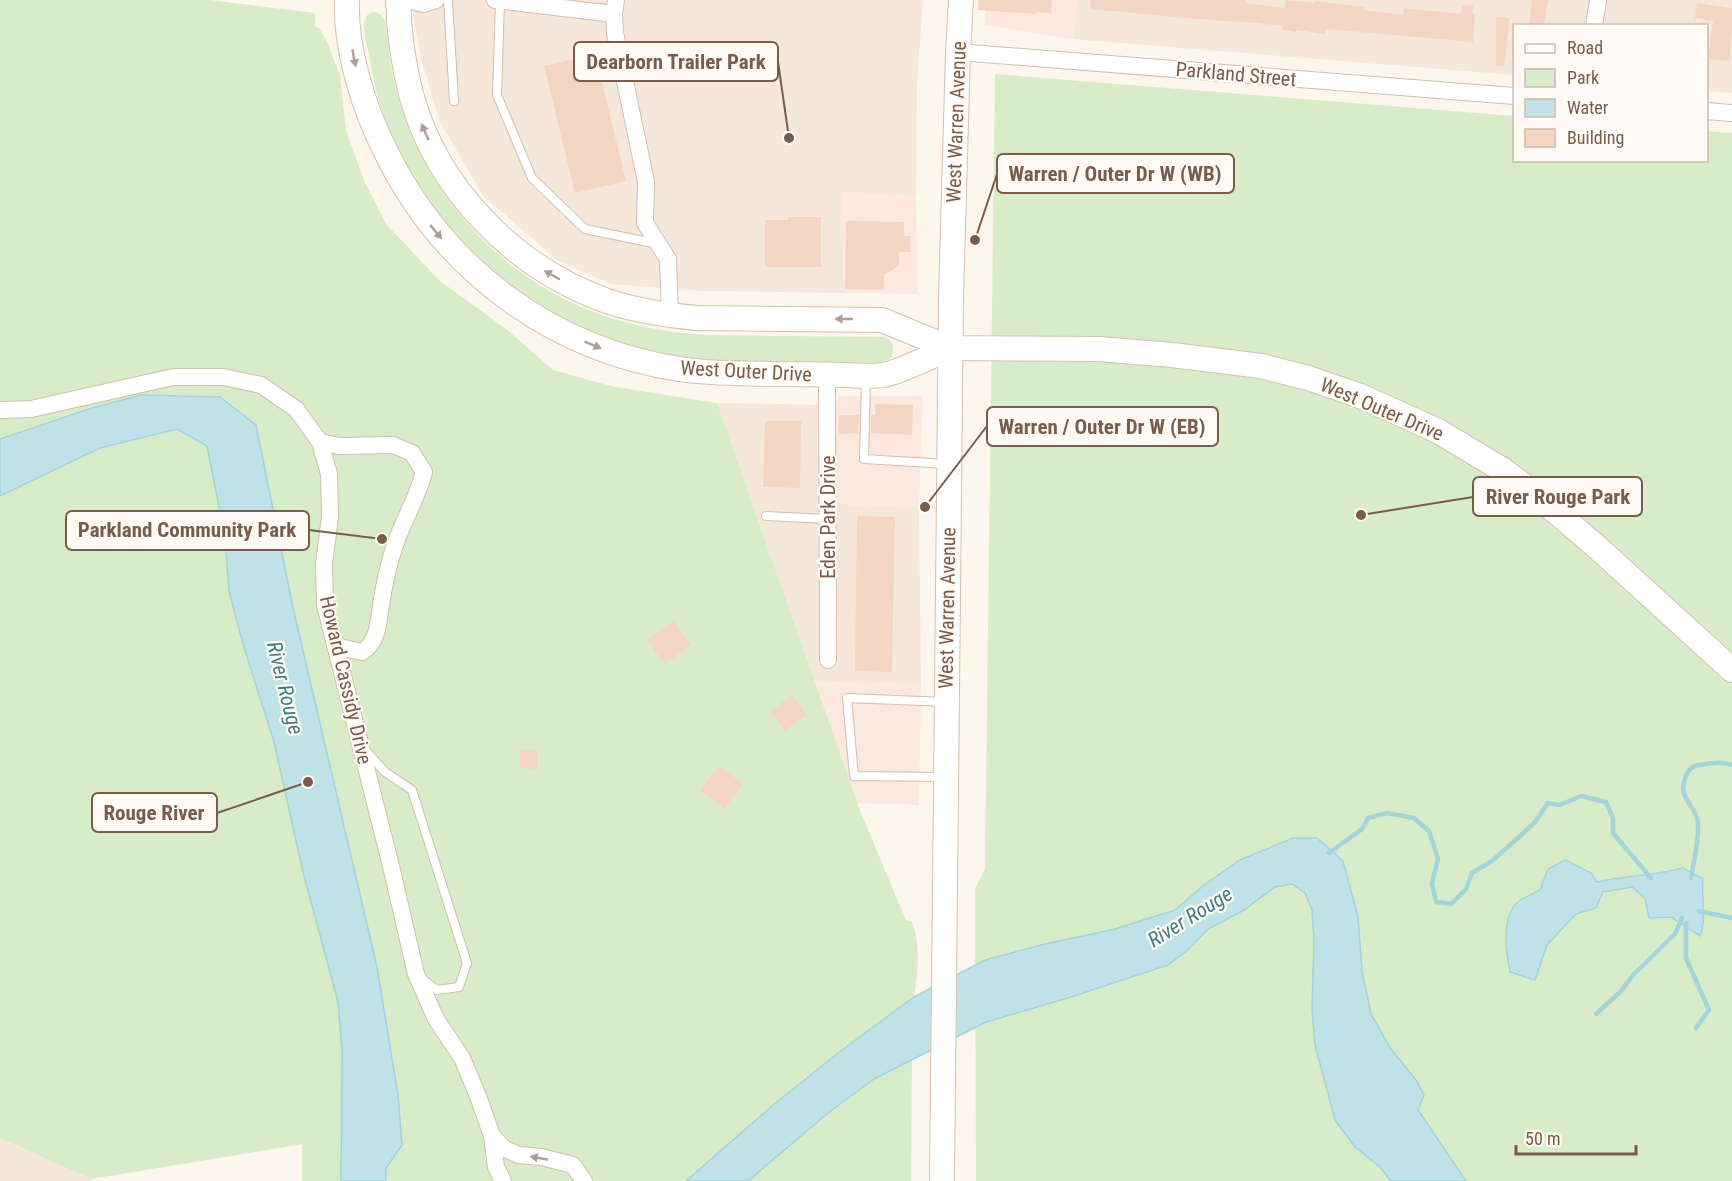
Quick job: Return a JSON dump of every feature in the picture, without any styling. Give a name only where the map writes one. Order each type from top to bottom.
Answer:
[{"type":"main road","name":"West Outer Drive","points":[[347,0],[351,39],[361,89],[378,138],[398,177],[426,220],[447,245],[492,288],[527,313],[597,348],[638,361],[716,373],[885,375],[950,348]]},
{"type":"main road","name":"West Outer Drive","points":[[398,0],[404,66],[422,126],[435,154],[474,211],[519,254],[572,286],[607,301],[637,310],[670,316],[882,320],[950,348],[1099,349],[1172,355],[1261,366],[1308,378],[1369,399],[1438,431],[1503,470],[1598,548],[1732,670]]},
{"type":"main road","name":"West Warren Avenue","points":[[942,1181],[950,348],[961,0]]},
{"type":"main road","points":[[898,370],[901,328]]},
{"type":"street","points":[[407,0],[423,4],[436,0]]},
{"type":"street","points":[[495,0],[615,7],[615,33],[646,182],[645,223],[668,259],[670,316]]},
{"type":"street","points":[[1594,24],[1598,0]]},
{"type":"street","name":"Parkland Street","points":[[958,52],[1513,96]]},
{"type":"street","points":[[1708,111],[1732,113]]},
{"type":"street","name":"Eden Park Drive","points":[[827,374],[828,660]]},
{"type":"street","name":"Howard Cassidy Drive","points":[[0,410],[40,408],[174,377],[223,377],[261,385],[296,410],[320,442],[328,474],[330,517],[324,564],[325,605],[416,974],[436,1019],[462,1058],[478,1096],[492,1136],[496,1167],[503,1181]]},
{"type":"street","points":[[320,442],[339,446],[393,445],[412,453],[424,472],[418,494],[389,562],[378,625],[371,646],[362,652],[335,646]]},
{"type":"street","points":[[492,1136],[505,1149],[519,1155],[542,1157],[573,1165],[584,1181]]},
{"type":"lane","points":[[448,0],[454,101]]},
{"type":"lane","points":[[500,1],[497,95],[532,178],[585,230],[658,244]]},
{"type":"lane","points":[[866,375],[864,459],[949,465]]},
{"type":"lane","points":[[766,516],[829,519]]},
{"type":"lane","points":[[946,702],[847,698],[854,777],[946,777]]},
{"type":"lane","points":[[361,746],[385,772],[412,790],[468,963],[459,987],[437,990],[416,974]]},
{"type":"lane","points":[[371,786],[385,772]]},
{"type":"shaded area","points":[[415,0],[923,0],[917,83],[916,196],[842,193],[844,293],[702,291],[610,284],[559,261],[483,196],[439,120],[421,58],[413,14]]},
{"type":"shaded area","points":[[987,0],[1077,0],[1072,39],[984,25]]},
{"type":"shaded area","points":[[1077,0],[1732,0],[1732,93],[1708,91],[1708,24],[1513,24],[1513,75],[1072,39]]},
{"type":"shaded area","points":[[842,193],[916,196],[918,294],[844,293]]},
{"type":"shaded area","points":[[838,396],[923,396],[919,507],[838,504],[836,405]]},
{"type":"shaded area","points":[[717,403],[836,405],[838,504],[919,507],[921,684],[815,682]]},
{"type":"shaded area","points":[[815,682],[921,684],[919,805],[857,803]]},
{"type":"shaded area","points":[[0,1138],[91,1179],[91,1181],[0,1181]]},
{"type":"green space","points":[[0,0],[210,0],[315,13],[315,26],[320,29],[328,44],[340,76],[346,131],[365,183],[387,225],[440,281],[506,329],[553,370],[615,387],[717,403],[861,813],[906,920],[912,922],[915,931],[918,950],[917,969],[914,997],[905,1004],[904,1064],[912,1060],[911,1181],[302,1181],[302,1144],[91,1179],[0,1138]]},
{"type":"green space","points":[[375,12],[386,21],[391,64],[401,106],[413,139],[429,170],[471,228],[525,275],[554,294],[586,309],[645,327],[706,335],[885,337],[893,346],[891,358],[881,363],[709,361],[657,352],[607,338],[583,329],[537,304],[493,271],[454,232],[406,164],[383,113],[365,36],[364,21],[366,17]]},
{"type":"green space","points":[[995,74],[1513,116],[1513,162],[1708,162],[1708,131],[1732,133],[1732,1181],[976,1181],[975,889],[985,869]]},
{"type":"water","name":"River Rouge","points":[[141,395],[220,397],[256,425],[293,608],[377,967],[398,1095],[402,1145],[386,1168],[386,1181],[341,1181],[342,1051],[338,1002],[303,872],[274,742],[229,591],[225,537],[207,446],[177,429],[100,448],[0,496],[0,439],[92,408]]},
{"type":"water","name":"River Rouge","points":[[1293,838],[1317,838],[1343,861],[1358,917],[1362,971],[1371,1014],[1391,1049],[1416,1080],[1424,1095],[1418,1110],[1466,1181],[1391,1181],[1380,1167],[1355,1147],[1335,1120],[1315,1045],[1312,1010],[1314,942],[1312,910],[1305,893],[1292,884],[1275,887],[1244,910],[1208,929],[1189,949],[1168,965],[986,1022],[874,1079],[828,1113],[748,1181],[686,1181],[772,1106],[914,997],[985,960],[1115,929],[1175,910],[1204,885],[1240,860]]},
{"type":"water","points":[[1565,860],[1591,873],[1597,882],[1683,868],[1703,879],[1703,923],[1700,936],[1671,917],[1649,918],[1645,898],[1632,887],[1603,892],[1596,908],[1576,914],[1547,945],[1535,980],[1510,972],[1506,935],[1509,916],[1520,900],[1540,890],[1548,869]]},
{"type":"building","points":[[978,0],[1052,0],[1051,13],[978,10]]},
{"type":"building","points":[[1091,0],[1245,0],[1245,3],[1285,8],[1286,0],[1315,3],[1315,1],[1403,15],[1404,8],[1461,14],[1462,5],[1473,6],[1473,14],[1475,14],[1473,42],[1326,29],[1325,34],[1296,30],[1296,32],[1282,30],[1283,26],[1090,9]]},
{"type":"building","points":[[1532,0],[1548,0],[1544,24],[1529,24]]},
{"type":"building","points":[[1697,3],[1732,8],[1729,61],[1708,59],[1713,21],[1695,18]]},
{"type":"building","points":[[1496,17],[1510,18],[1504,66],[1496,66]]},
{"type":"building","points":[[595,54],[626,181],[575,193],[544,66]]},
{"type":"building","points":[[788,217],[821,217],[821,267],[765,267],[765,220],[788,220]]},
{"type":"building","points":[[846,221],[904,222],[904,236],[910,236],[910,252],[899,252],[899,266],[884,275],[884,290],[845,289]]},
{"type":"building","points":[[875,404],[913,405],[912,435],[871,433],[871,415],[875,415]]},
{"type":"building","points":[[839,415],[859,415],[858,433],[839,434]]},
{"type":"building","points":[[765,421],[801,421],[800,488],[763,487]]},
{"type":"building","points":[[857,516],[895,517],[892,672],[855,671]]},
{"type":"building","points":[[673,621],[691,645],[665,664],[647,640]]},
{"type":"building","points":[[793,695],[807,715],[784,731],[770,711]]},
{"type":"building","points":[[520,750],[537,750],[537,769],[520,768]]},
{"type":"building","points":[[719,766],[743,784],[724,809],[700,790]]},
{"type":"waterway","points":[[1691,878],[1698,827],[1695,813],[1685,797],[1683,784],[1688,771],[1697,765],[1716,763],[1732,765]]},
{"type":"waterway","points":[[1329,853],[1362,829],[1368,818],[1387,813],[1414,818],[1429,831],[1438,859],[1432,883],[1436,902],[1451,904],[1466,889],[1472,873],[1492,861],[1519,837],[1535,822],[1548,803],[1559,805],[1582,796],[1606,802],[1613,818],[1613,833],[1651,878]]},
{"type":"waterway","points":[[1699,911],[1732,918]]},
{"type":"waterway","points":[[1596,1014],[1675,934],[1682,918]]},
{"type":"waterway","points":[[1686,923],[1686,958],[1709,1010],[1696,1028]]},
{"type":"place","name":"Dearborn Trailer Park","points":[[789,138]]},
{"type":"place","name":"Warren / Outer Dr W (WB)","points":[[975,240]]},
{"type":"place","name":"Warren / Outer Dr W (EB)","points":[[925,507]]},
{"type":"place","name":"River Rouge Park","points":[[1361,515]]},
{"type":"place","name":"Parkland Community Park","points":[[382,539]]},
{"type":"place","name":"Rouge River","points":[[308,782]]}]
